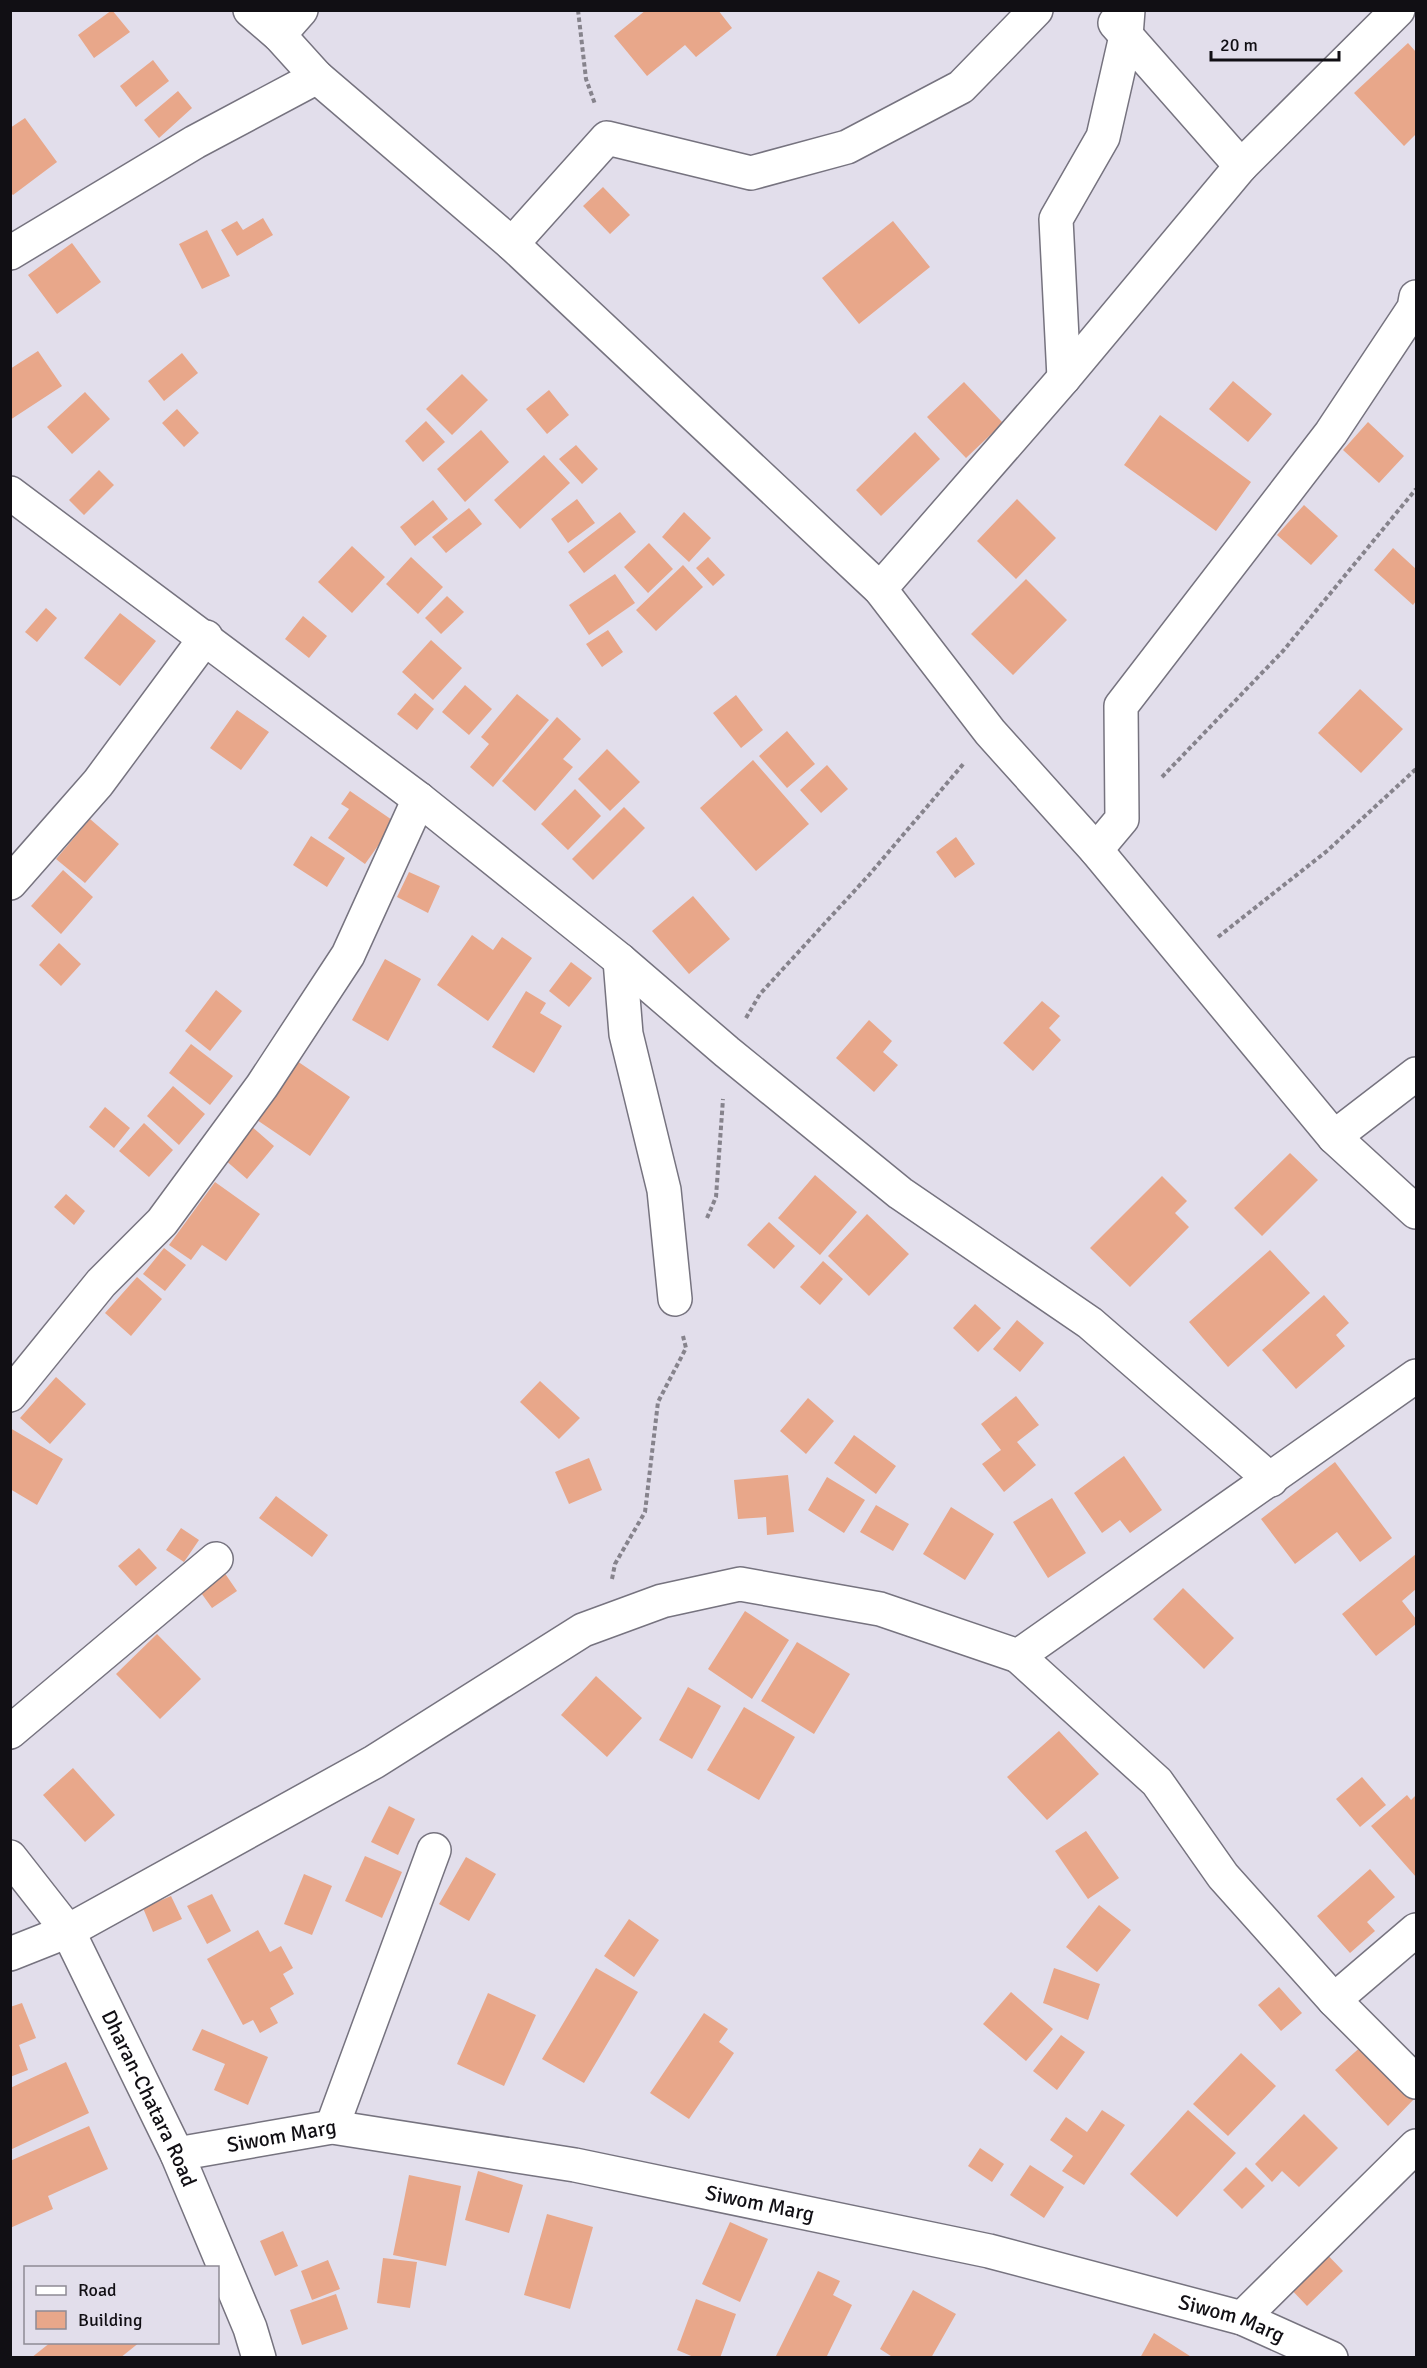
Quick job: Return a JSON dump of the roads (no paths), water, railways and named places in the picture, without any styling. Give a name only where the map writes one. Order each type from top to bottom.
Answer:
[{"type":"street","points":[[250,10],[279,35],[317,76],[512,244],[880,589],[990,732],[1096,850],[1334,1137],[1416,1212]]},
{"type":"street","points":[[279,35],[301,10]]},
{"type":"street","points":[[512,244],[607,138],[751,173],[847,147],[961,87],[1036,10]]},
{"type":"street","points":[[1105,10],[1127,23],[1240,166]]},
{"type":"street","points":[[880,589],[1064,378],[1240,166],[1398,10]]},
{"type":"street","points":[[1064,378],[1056,219],[1103,137],[1127,23]]},
{"type":"street","points":[[10,253],[195,142],[317,76]]},
{"type":"street","points":[[1096,850],[1122,819],[1121,706],[1331,433],[1416,305]]},
{"type":"street","points":[[10,493],[206,637],[420,799],[620,960],[727,1052],[900,1193],[1090,1323],[1271,1480]]},
{"type":"street","points":[[10,883],[98,783],[206,637]]},
{"type":"street","points":[[10,1395],[101,1283],[162,1222],[262,1086],[348,955],[420,799]]},
{"type":"street","points":[[620,960],[626,1034],[664,1190],[675,1299]]},
{"type":"street","points":[[1334,1137],[1416,1074]]},
{"type":"street","points":[[1018,1656],[1416,1376]]},
{"type":"street","points":[[10,1732],[216,1559]]},
{"type":"street","points":[[10,1954],[68,1931],[374,1762],[583,1630],[662,1601],[740,1584],[880,1609],[1018,1656],[1157,1782],[1223,1876],[1334,2000],[1416,2082]]},
{"type":"street","points":[[332,2127],[434,1850]]},
{"type":"street","name":"Dharan-Chatara Road","points":[[10,1857],[68,1931],[177,2154],[250,2328],[259,2358]]},
{"type":"street","points":[[1334,2000],[1416,1930]]},
{"type":"street","name":"Siwom Marg","points":[[177,2154],[332,2127],[575,2165],[989,2251],[1242,2318],[1331,2358]]},
{"type":"street","points":[[1242,2318],[1416,2146]]}]
